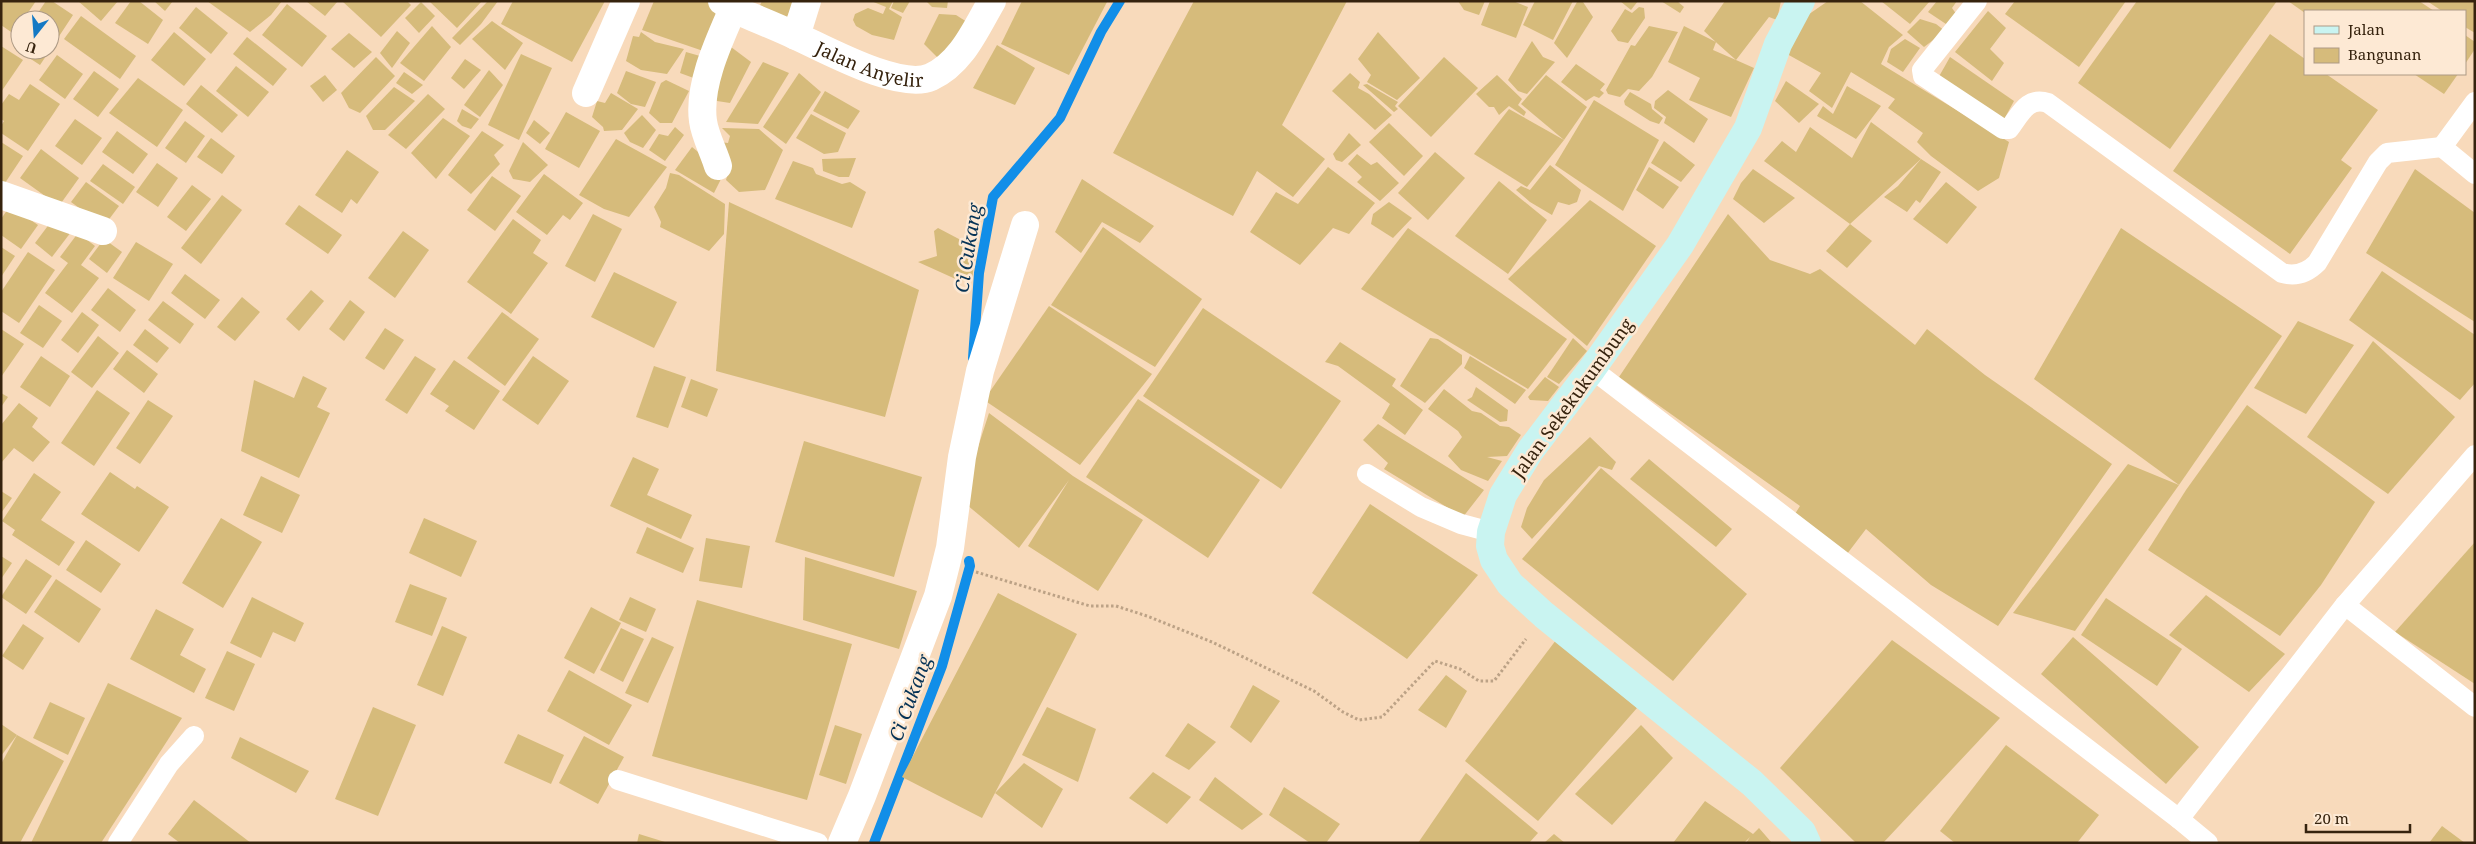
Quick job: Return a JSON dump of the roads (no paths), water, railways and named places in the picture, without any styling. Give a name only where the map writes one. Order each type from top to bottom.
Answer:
[{"type":"street","points":[[586,93],[626,1]]},
{"type":"street","points":[[796,36],[806,1]]},
{"type":"street","name":"Jalan Anyelir","points":[[727,5],[874,70],[906,79],[926,79],[945,69],[956,59],[992,1]]},
{"type":"street","name":"Jalan Sekekukumbung","points":[[1802,1],[1778,44],[1748,128],[1680,245],[1592,369],[1530,451],[1503,495],[1491,532],[1490,546],[1501,571],[1510,584],[1544,615],[1752,783],[1802,832],[1807,843]]},
{"type":"street","points":[[718,166],[703,121],[704,94],[727,5]]},
{"type":"street","points":[[1,195],[103,232]]},
{"type":"street","points":[[842,843],[862,796],[938,596],[950,548],[962,457],[980,371],[1025,225]]},
{"type":"lane","points":[[1977,1],[1922,70],[1923,76],[2003,129],[2009,129],[2029,102],[2038,100],[2048,103],[2282,273],[2291,275],[2301,274],[2310,270],[2317,263],[2378,162],[2387,153],[2442,147],[2475,174]]},
{"type":"lane","points":[[2442,147],[2475,102]]},
{"type":"lane","points":[[1592,369],[2208,843]]},
{"type":"lane","points":[[2179,819],[2345,605],[2475,455]]},
{"type":"lane","points":[[1367,474],[1421,507],[1460,524],[1491,532]]},
{"type":"lane","points":[[2345,605],[2475,706]]},
{"type":"lane","points":[[118,843],[169,764],[194,736]]},
{"type":"lane","points":[[618,780],[818,843]]},
{"type":"waterway","name":"Ci Cukang","points":[[973,358],[979,273],[993,197],[1060,118],[1101,32],[1120,1]]},
{"type":"waterway","name":"Ci Cukang","points":[[874,843],[942,666],[970,566],[969,561]]}]
